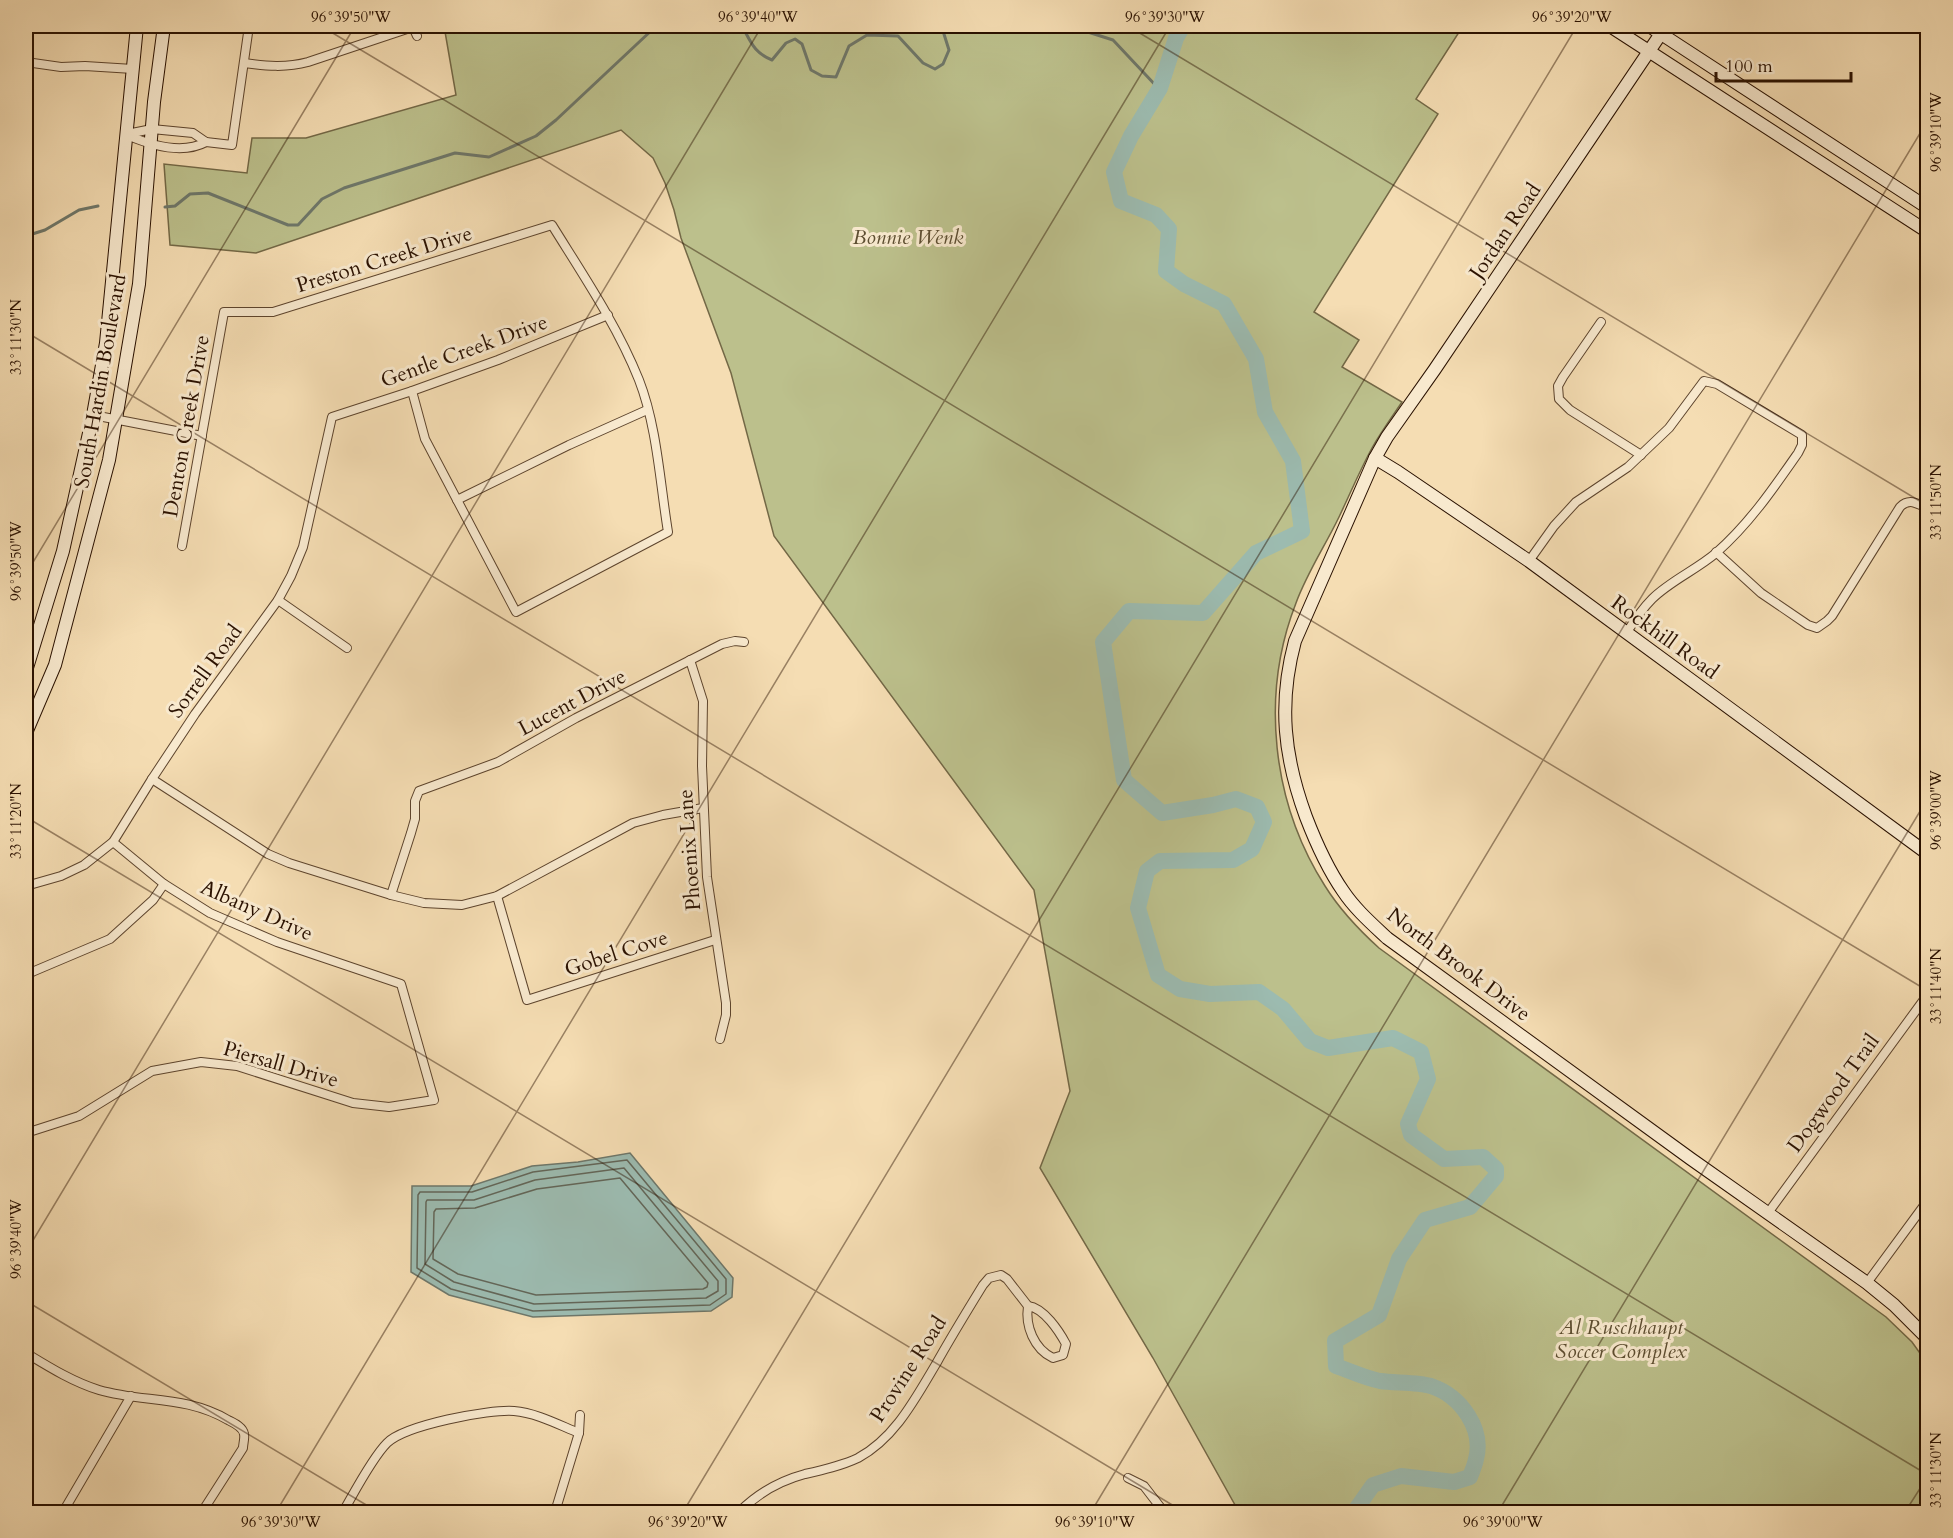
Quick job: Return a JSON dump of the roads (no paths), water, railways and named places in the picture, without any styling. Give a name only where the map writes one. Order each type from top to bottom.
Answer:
[{"type":"street","name":"South Hardin Boulevard","points":[[26,671],[63,551],[93,415],[106,343],[137,26]]},
{"type":"street","name":"South Hardin Boulevard","points":[[26,733],[55,665],[109,460],[139,284],[152,129],[164,26]]},
{"type":"street","points":[[126,134],[152,129],[193,133],[206,142],[231,145],[249,26]]},
{"type":"street","points":[[1611,26],[1928,232]]},
{"type":"street","points":[[1649,26],[1664,29],[1928,208]]},
{"type":"street","points":[[244,63],[273,67],[291,66],[413,27],[417,36]]},
{"type":"street","name":"Jordan Road","points":[[1375,458],[1664,29]]},
{"type":"street","points":[[26,62],[61,67],[133,69]]},
{"type":"street","points":[[126,134],[151,145],[195,148],[206,142]]},
{"type":"street","name":"Preston Creek Drive","points":[[225,312],[273,312],[552,225],[608,315]]},
{"type":"street","name":"Denton Creek Drive","points":[[182,546],[225,312]]},
{"type":"street","points":[[412,391],[425,439],[516,612],[668,532],[652,426],[639,381],[608,315]]},
{"type":"street","name":"Gentle Creek Drive","points":[[332,417],[498,360],[608,315]]},
{"type":"street","points":[[1601,322],[1563,377],[1558,386],[1558,396],[1562,404],[1570,410],[1641,455]]},
{"type":"street","points":[[1528,561],[1554,526],[1576,502],[1628,467],[1669,428],[1704,381],[1717,384],[1802,435],[1802,445],[1764,501],[1741,528],[1716,552],[1653,597],[1627,632]]},
{"type":"street","points":[[457,500],[647,410]]},
{"type":"street","points":[[93,415],[202,436]]},
{"type":"street","name":"Sorrell Road","points":[[26,886],[60,876],[84,865],[113,842],[195,714],[278,600],[303,547],[332,417]]},
{"type":"street","name":"Rockhill Road","points":[[1375,458],[1528,561],[1928,854]]},
{"type":"street","name":"North Brook Drive","points":[[1375,458],[1296,641],[1286,684],[1285,718],[1289,760],[1296,790],[1327,866],[1357,908],[1387,938],[1867,1283],[1894,1305],[1928,1339]]},
{"type":"street","points":[[1716,552],[1761,593],[1808,626],[1817,628],[1832,616],[1900,507],[1910,501],[1928,509]]},
{"type":"street","points":[[278,600],[347,648]]},
{"type":"street","name":"Lucent Drive","points":[[391,895],[415,819],[417,794],[422,789],[498,762],[576,718],[722,644],[735,641],[744,642]]},
{"type":"street","name":"Phoenix Lane","points":[[690,660],[704,701],[702,766],[707,877],[726,1003],[726,1015],[720,1039]]},
{"type":"street","points":[[1926,693],[1928,674]]},
{"type":"street","points":[[152,778],[268,854],[391,895],[424,903],[450,905],[473,903],[497,896],[633,823],[703,808]]},
{"type":"street","name":"Albany Drive","points":[[113,842],[164,884],[210,913],[277,942],[401,984],[434,1100]]},
{"type":"street","points":[[26,976],[110,939],[153,900],[164,884]]},
{"type":"street","name":"Gobel Cove","points":[[497,896],[527,1000],[715,940]]},
{"type":"street","name":"Dogwood Trail","points":[[1768,1213],[1928,994]]},
{"type":"street","name":"Piersall Drive","points":[[26,1133],[79,1116],[152,1071],[201,1062],[237,1066],[353,1103],[389,1107],[434,1100]]},
{"type":"street","points":[[1867,1283],[1928,1200]]},
{"type":"street","name":"Provine Road","points":[[739,1512],[751,1500],[768,1489],[788,1479],[823,1471],[858,1458],[885,1437],[910,1407],[989,1278],[1001,1275],[1007,1279],[1028,1306]]},
{"type":"street","points":[[1028,1306],[1039,1310],[1063,1339],[1066,1344],[1063,1355],[1053,1358],[1047,1355],[1034,1340],[1028,1324],[1028,1306]]},
{"type":"street","points":[[26,1353],[74,1379],[99,1389],[185,1402],[221,1416],[243,1431],[245,1436],[243,1448],[202,1512]]},
{"type":"street","points":[[63,1512],[131,1395]]},
{"type":"street","points":[[342,1512],[387,1443],[406,1431],[472,1415],[515,1411],[530,1414],[579,1433]]},
{"type":"street","points":[[555,1512],[579,1433],[580,1415]]},
{"type":"street","points":[[1128,1478],[1144,1486],[1164,1512]]},
{"type":"water","points":[[630,1153],[733,1278],[732,1297],[711,1311],[533,1317],[449,1295],[411,1272],[412,1186],[471,1186],[532,1166],[578,1162]]},
{"type":"waterway","points":[[165,207],[175,206],[190,194],[208,193],[288,225],[298,225],[322,199],[344,188],[455,153],[489,157],[536,136],[556,120],[654,26]]},
{"type":"waterway","points":[[742,26],[754,46],[766,57],[772,60],[786,43],[795,39],[802,44],[811,70],[822,76],[836,77],[849,46],[867,35],[898,36],[923,63],[935,69],[943,64],[949,50],[943,31],[937,26]]},
{"type":"waterway","points":[[1069,26],[1113,40],[1159,89]]},
{"type":"waterway","points":[[1183,26],[1176,38],[1160,88],[1131,136],[1114,172],[1121,201],[1156,215],[1169,229],[1166,271],[1184,284],[1224,304],[1256,359],[1265,412],[1293,461],[1302,531],[1256,553],[1203,613],[1129,611],[1103,642],[1124,780],[1162,813],[1236,799],[1257,807],[1264,822],[1252,849],[1233,860],[1160,861],[1147,871],[1138,908],[1158,975],[1180,989],[1210,994],[1259,992],[1283,1009],[1310,1041],[1328,1048],[1393,1038],[1421,1052],[1428,1079],[1408,1124],[1411,1135],[1444,1159],[1483,1157],[1496,1169],[1496,1176],[1470,1207],[1425,1220],[1399,1259],[1379,1315],[1335,1341],[1336,1366],[1380,1381],[1431,1386],[1452,1397],[1461,1406],[1468,1415],[1477,1436],[1478,1448],[1470,1477],[1454,1482],[1401,1476],[1373,1485],[1354,1512]]},
{"type":"waterway","points":[[26,236],[45,230],[79,210],[98,206]]},
{"type":"park label","name":"Bonnie Wenk","points":[[908,237]]},
{"type":"park label","name":"Al Ruschhaupt Soccer Complex","points":[[1621,1339]]}]
